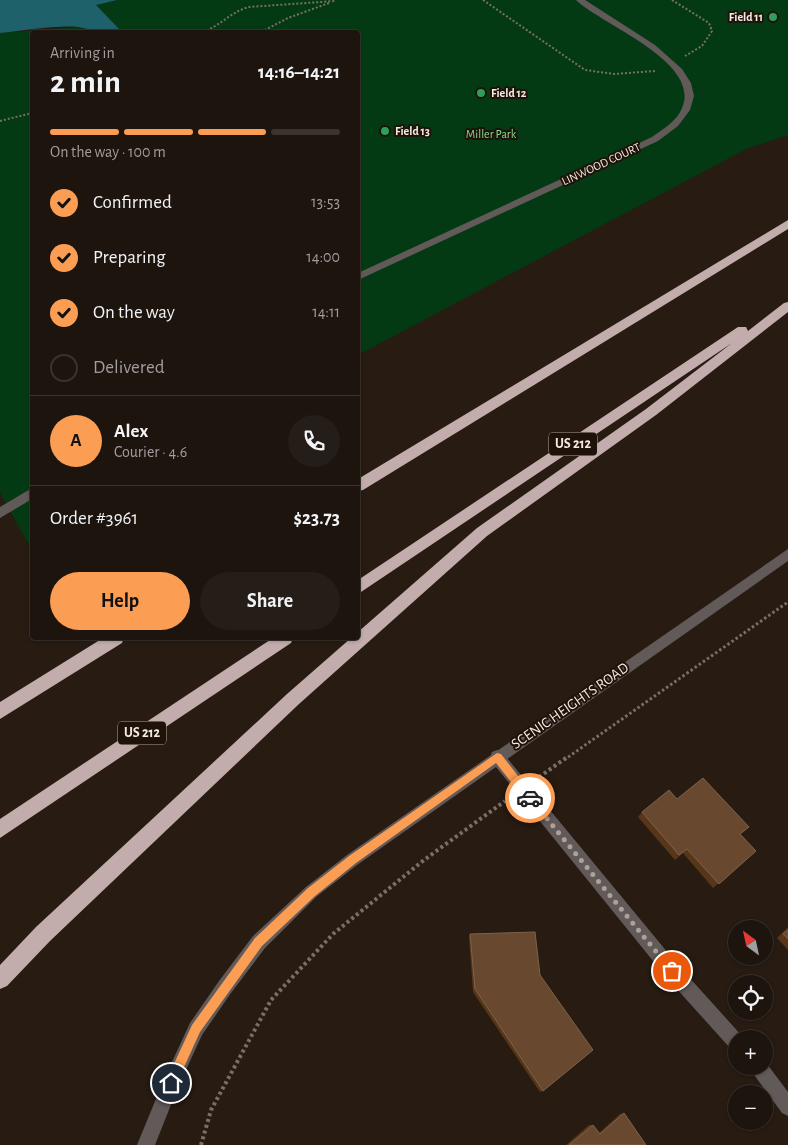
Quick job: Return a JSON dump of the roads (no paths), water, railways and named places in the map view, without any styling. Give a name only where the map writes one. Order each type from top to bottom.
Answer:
[{"type":"highway","points":[[360,485],[788,224]]},
{"type":"highway","name":"US 212","points":[[360,587],[788,299]]},
{"type":"highway","points":[[360,640],[482,532],[651,412],[788,306]]},
{"type":"highway","points":[[0,712],[113,640]]},
{"type":"highway","name":"US 212","points":[[0,829],[281,640]]},
{"type":"highway","points":[[0,979],[43,934],[293,699],[360,640]]},
{"type":"street","name":"LINWOOD COURT","points":[[360,276],[637,147],[667,131],[681,118],[689,102],[686,81],[680,70],[672,62],[580,0]]},
{"type":"street","points":[[0,513],[30,494]]},
{"type":"street","name":"SCENIC HEIGHTS ROAD","points":[[146,1145],[171,1083],[196,1029],[259,942],[311,892],[352,860],[497,757],[788,554]]},
{"type":"street","points":[[497,757],[672,971],[728,1033]]},
{"type":"street","points":[[766,1075],[788,1107]]},
{"type":"water","points":[[0,0],[117,0],[96,5],[119,29],[117,30],[60,27],[0,33]]},
{"type":"place","name":"Field 11","points":[[773,17]]},
{"type":"place","name":"Field 12","points":[[481,93]]},
{"type":"place","name":"Field 13","points":[[385,131]]},
{"type":"park label","name":"Miller Park","points":[[491,134]]}]
